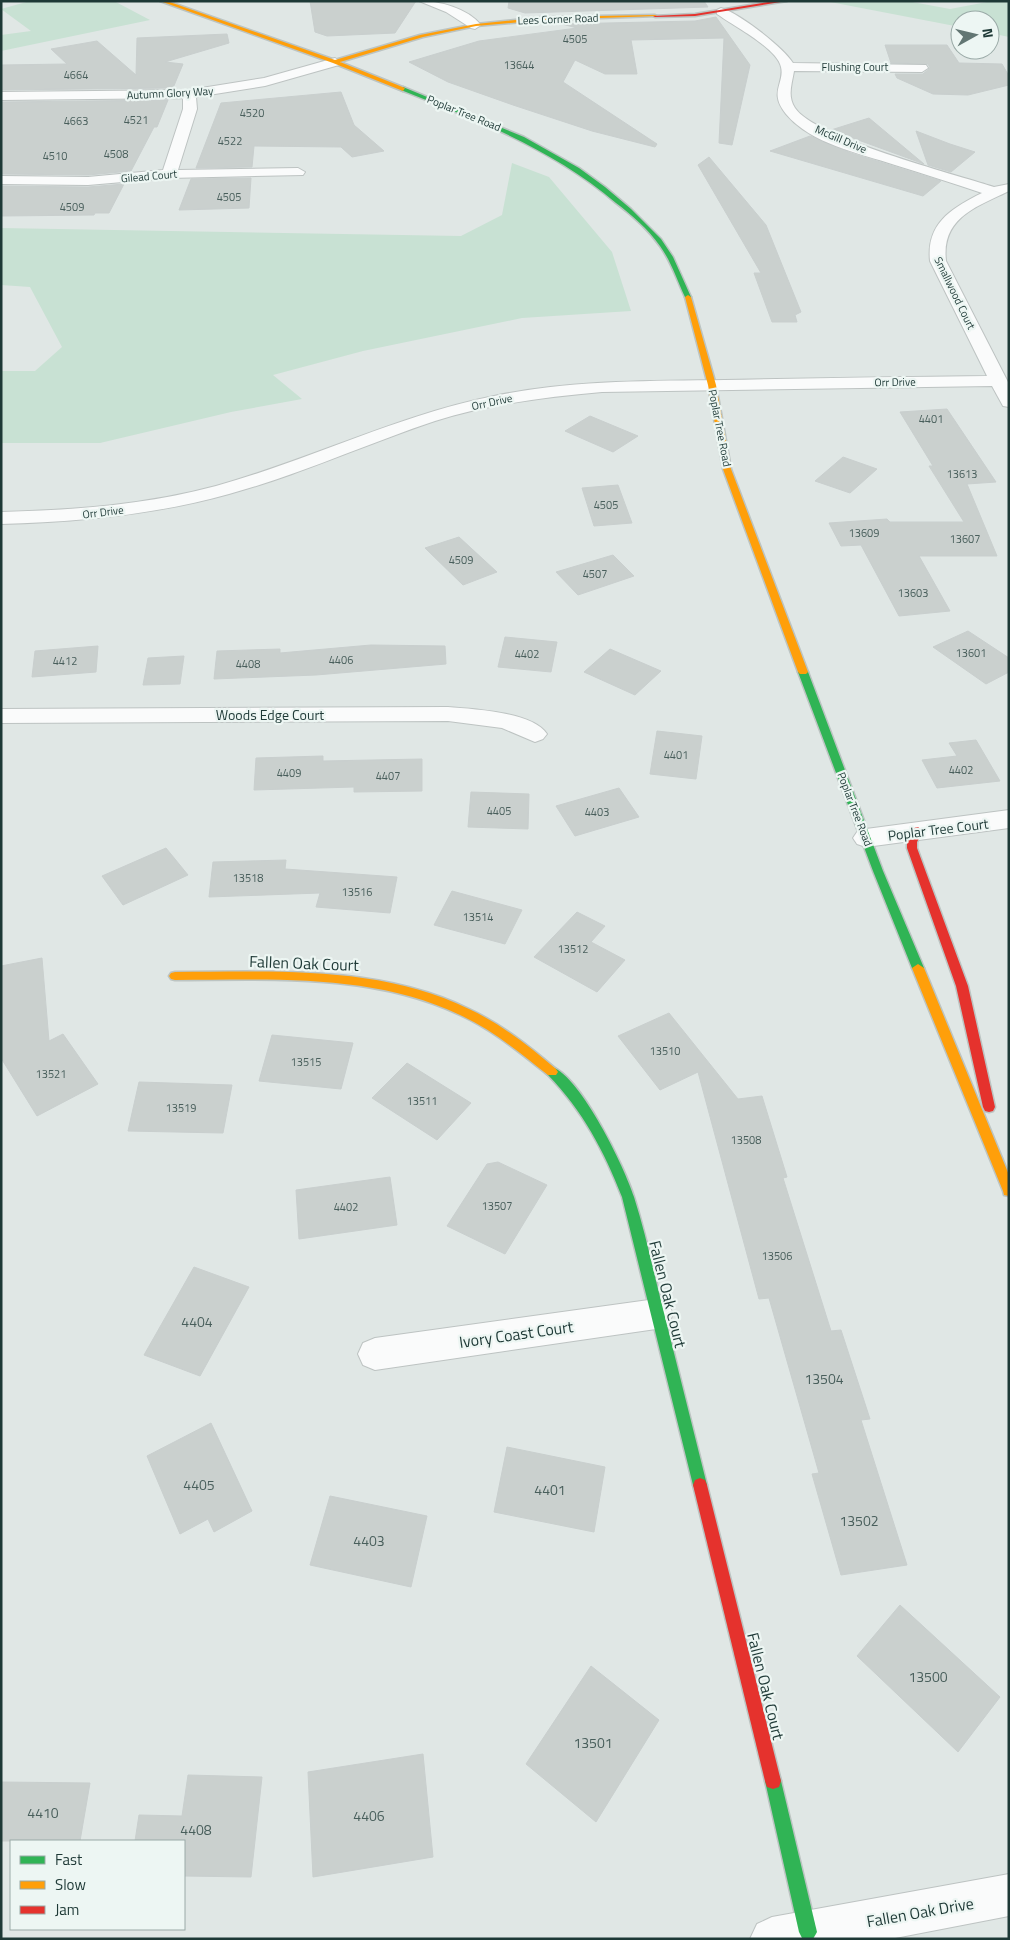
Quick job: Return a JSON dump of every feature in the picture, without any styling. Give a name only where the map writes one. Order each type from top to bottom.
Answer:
[{"type":"main road","name":"Poplar Tree Road","points":[[162,1],[335,62],[522,137],[583,172],[609,192],[650,230],[667,250],[690,301],[712,385],[727,469],[866,838],[1009,1191]]},
{"type":"main road","name":"Lees Corner Road","points":[[335,62],[415,37],[475,24],[527,19],[665,17],[721,12],[785,1]]},
{"type":"main road","points":[[918,831],[912,842],[912,848],[962,986],[1004,1179]]},
{"type":"main road","name":"Fallen Oak Court","points":[[175,976],[326,977],[370,981],[440,1000],[475,1016],[530,1051],[554,1073],[579,1101],[602,1137],[617,1166],[628,1197],[778,1799],[790,1936]]},
{"type":"street","points":[[425,1],[450,10],[475,24]]},
{"type":"street","points":[[721,12],[775,51],[788,67]]},
{"type":"street","name":"Autumn Glory Way","points":[[1,96],[189,94],[266,82],[335,62]]},
{"type":"street","name":"Flushing Court","points":[[788,67],[922,68]]},
{"type":"street","name":"McGill Drive","points":[[788,67],[789,72],[784,85],[786,103],[798,117],[816,130],[852,146],[1002,189]]},
{"type":"street","points":[[169,174],[190,109],[189,94]]},
{"type":"street","name":"Gilead Court","points":[[1,180],[88,181],[169,174],[298,172]]},
{"type":"street","name":"Smallwood Court","points":[[1002,189],[955,214],[944,225],[936,242],[936,252],[938,261],[1009,402]]},
{"type":"street","name":"Orr Drive","points":[[1,518],[79,515],[186,499],[265,477],[430,418],[504,399],[602,386],[998,381]]},
{"type":"street","name":"Woods Edge Court","points":[[1,716],[448,714],[507,721],[535,734]]},
{"type":"street","name":"Poplar Tree Court","points":[[866,838],[1009,819]]},
{"type":"street","name":"Ivory Coast Court","points":[[375,1354],[656,1314]]},
{"type":"street","name":"Fallen Oak Drive","points":[[790,1936],[1009,1895]]},
{"type":"green space","points":[[30,1],[114,1],[150,20],[1,51],[1,35],[31,31],[1,9]]},
{"type":"green space","points":[[825,1],[907,1],[950,9],[987,2],[1009,1],[1009,37],[1000,35],[1000,10],[950,10],[950,25]]},
{"type":"green space","points":[[512,163],[549,177],[612,252],[631,311],[522,318],[363,351],[273,375],[302,399],[231,412],[100,443],[1,443],[1,371],[35,371],[62,347],[30,287],[1,285],[1,228],[461,236],[502,215]]},
{"type":"building","points":[[310,1],[416,1],[395,33],[327,36],[315,32]]},
{"type":"building","points":[[509,1],[704,1],[708,7],[525,13],[508,8]]},
{"type":"building","points":[[716,17],[750,65],[732,145],[719,143],[724,38],[631,40],[637,74],[605,74],[575,60],[563,82],[657,144],[655,147],[592,131],[513,105],[448,82],[409,62],[479,41],[577,28],[562,24],[695,21]]},
{"type":"building","points":[[227,34],[229,43],[165,62],[183,64],[173,88],[1,90],[1,65],[67,64],[51,49],[97,41],[136,75],[137,38]]},
{"type":"building","points":[[885,45],[947,45],[950,50],[950,60],[957,60],[959,63],[1002,64],[1009,76],[1009,85],[968,95],[933,94],[897,78],[895,74],[923,74],[930,68],[928,64],[891,63]]},
{"type":"building","points":[[341,92],[354,125],[384,151],[352,157],[341,147],[254,146],[252,167],[196,168],[221,103]]},
{"type":"building","points":[[168,100],[157,127],[154,127],[131,171],[88,175],[1,174],[1,102]]},
{"type":"building","points":[[869,118],[924,164],[831,130]]},
{"type":"building","points":[[916,131],[975,152],[951,172],[928,165]]},
{"type":"building","points":[[810,136],[851,153],[941,181],[923,196],[770,151]]},
{"type":"building","points":[[709,157],[766,225],[801,312],[795,315],[797,322],[772,322],[754,273],[761,273],[698,165]]},
{"type":"building","points":[[251,178],[249,208],[179,210],[191,179]]},
{"type":"building","points":[[124,184],[109,213],[95,213],[94,215],[1,216],[1,186],[88,187]]},
{"type":"building","points":[[947,409],[996,482],[967,484],[997,556],[919,556],[950,611],[899,616],[861,545],[841,546],[829,523],[887,519],[890,522],[964,522],[929,466],[933,466],[900,412]]},
{"type":"building","points":[[590,416],[638,436],[613,452],[565,431]]},
{"type":"building","points":[[843,457],[877,469],[850,493],[815,481]]},
{"type":"building","points":[[618,485],[632,523],[594,526],[582,488]]},
{"type":"building","points":[[459,537],[497,572],[463,585],[425,548]]},
{"type":"building","points":[[613,555],[634,576],[578,595],[556,572]]},
{"type":"building","points":[[968,631],[1009,658],[1009,672],[986,684],[933,647]]},
{"type":"building","points":[[505,637],[557,642],[551,672],[498,667]]},
{"type":"building","points":[[371,645],[445,646],[446,664],[316,675],[214,679],[217,651],[280,649],[280,653]]},
{"type":"building","points":[[98,646],[96,672],[32,677],[35,651]]},
{"type":"building","points":[[610,649],[661,671],[635,695],[584,672]]},
{"type":"building","points":[[184,656],[180,684],[143,685],[148,658]]},
{"type":"building","points":[[657,731],[702,736],[696,779],[650,774]]},
{"type":"building","points":[[976,740],[1000,781],[937,788],[922,760],[957,756],[949,743]]},
{"type":"building","points":[[323,756],[323,761],[422,759],[422,791],[354,792],[354,787],[254,790],[256,758]]},
{"type":"building","points":[[619,788],[639,817],[575,836],[556,806]]},
{"type":"building","points":[[471,792],[529,794],[528,829],[468,827]]},
{"type":"building","points":[[166,848],[188,875],[123,905],[102,876]]},
{"type":"building","points":[[286,860],[285,869],[397,877],[390,913],[316,907],[320,893],[209,897],[213,862]]},
{"type":"building","points":[[452,891],[522,910],[505,944],[434,925]]},
{"type":"building","points":[[577,912],[605,926],[591,942],[625,960],[597,992],[534,957]]},
{"type":"building","points":[[42,958],[49,1041],[63,1034],[98,1084],[37,1116],[1,1058],[1,966]]},
{"type":"building","points":[[669,1013],[738,1099],[762,1096],[787,1177],[783,1178],[831,1331],[841,1330],[870,1419],[861,1420],[907,1565],[841,1575],[812,1474],[819,1473],[769,1298],[759,1299],[698,1072],[660,1090],[618,1036]]},
{"type":"building","points":[[272,1035],[353,1043],[341,1089],[259,1081]]},
{"type":"building","points":[[407,1063],[471,1103],[437,1140],[372,1098]]},
{"type":"building","points":[[139,1082],[232,1085],[223,1133],[128,1131]]},
{"type":"building","points":[[498,1162],[547,1185],[505,1254],[447,1226],[487,1164]]},
{"type":"building","points":[[390,1177],[397,1225],[299,1239],[296,1190]]},
{"type":"building","points":[[194,1267],[249,1287],[200,1376],[144,1355]]},
{"type":"building","points":[[211,1423],[252,1511],[214,1532],[208,1519],[180,1534],[147,1456]]},
{"type":"building","points":[[507,1447],[605,1467],[594,1532],[494,1512]]},
{"type":"building","points":[[330,1496],[427,1516],[411,1587],[310,1565]]},
{"type":"building","points":[[900,1605],[1000,1697],[958,1752],[857,1656]]},
{"type":"building","points":[[591,1666],[659,1720],[596,1822],[526,1764]]},
{"type":"building","points":[[423,1754],[433,1857],[313,1877],[308,1772]]},
{"type":"building","points":[[188,1775],[262,1777],[251,1877],[185,1876],[185,1840],[135,1840],[139,1815],[182,1816]]},
{"type":"building","points":[[1,1782],[90,1783],[80,1840],[1,1841]]},
{"type":"traffic: fast","points":[[403,89],[494,126],[550,153],[577,169],[603,188],[650,230],[670,257],[688,297]]},
{"type":"traffic: fast","points":[[803,672],[878,871],[918,968]]},
{"type":"traffic: fast","points":[[552,1072],[577,1099],[598,1130],[614,1162],[628,1197],[700,1485]]},
{"type":"traffic: fast","points":[[773,1781],[808,1932]]},
{"type":"traffic: slow","points":[[162,1],[335,62],[403,89]]},
{"type":"traffic: slow","points":[[335,62],[422,36],[476,25],[543,18],[655,16]]},
{"type":"traffic: slow","points":[[688,297],[712,385],[727,469],[803,672]]},
{"type":"traffic: slow","points":[[918,968],[1009,1191]]},
{"type":"traffic: slow","points":[[175,976],[328,978],[375,984],[420,994],[465,1012],[508,1037],[552,1072]]},
{"type":"traffic: jam","points":[[655,16],[695,15],[785,1]]},
{"type":"traffic: jam","points":[[918,831],[912,842],[912,848],[962,986],[989,1107]]},
{"type":"traffic: jam","points":[[700,1485],[773,1781]]}]
